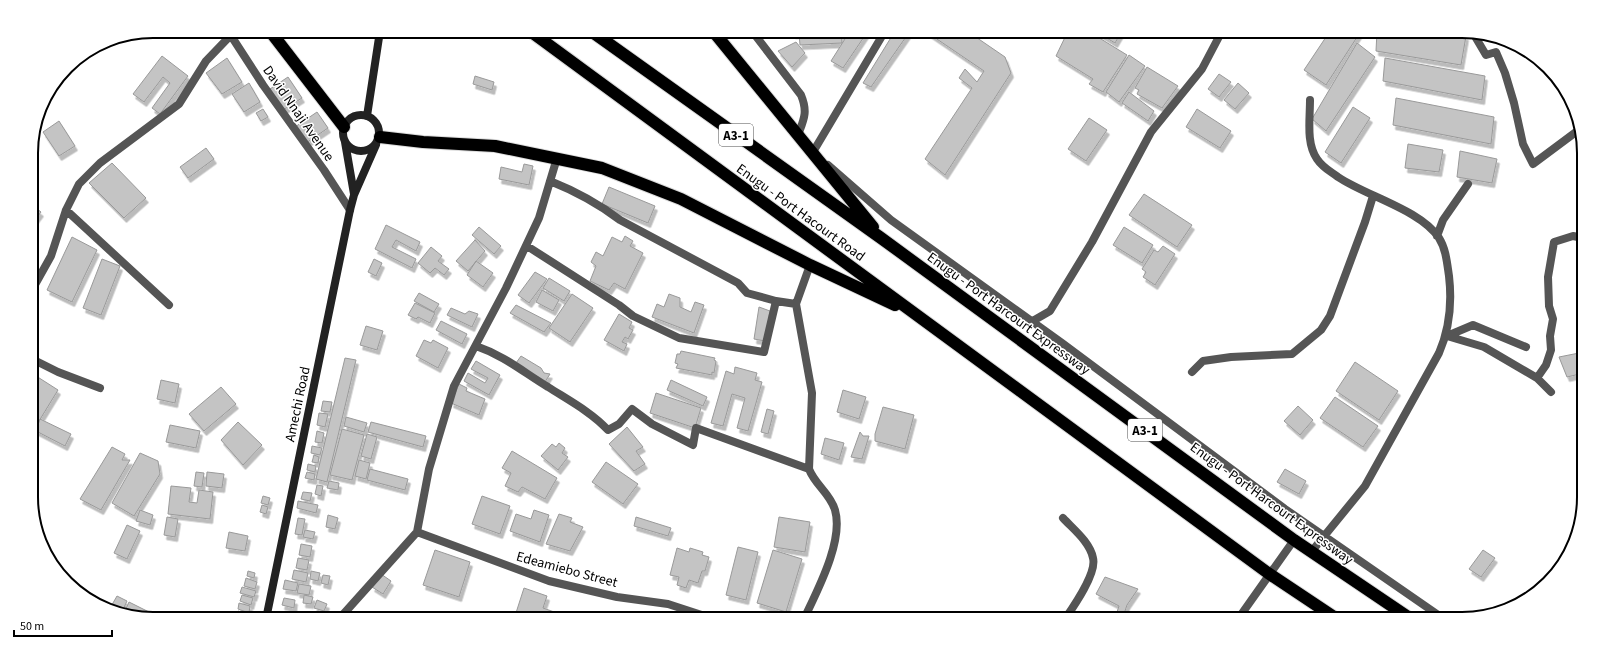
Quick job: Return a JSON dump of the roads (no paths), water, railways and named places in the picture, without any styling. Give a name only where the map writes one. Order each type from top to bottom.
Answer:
[{"type":"highway","points":[[275,38],[344,127]]},
{"type":"highway","name":"Enugu - Port Hacourt Road","points":[[540,38],[920,317]]},
{"type":"highway","name":"Enugu - Port Harcourt Expressway","points":[[601,38],[881,238],[1294,540],[1401,612]]},
{"type":"highway","points":[[719,38],[813,152],[881,238]]},
{"type":"highway","points":[[378,141],[495,146],[602,168],[680,199],[810,265],[920,317],[1268,573],[1326,612]]},
{"type":"main road","points":[[367,116],[379,38]]},
{"type":"main road","points":[[344,140],[353,150],[361,152],[369,150],[378,141],[377,124],[367,116],[353,117],[344,127],[344,140],[354,195]]},
{"type":"main road","name":"Amechi Road","points":[[267,612],[350,210],[354,195],[378,141]]},
{"type":"street","points":[[38,279],[51,256],[66,210],[79,184],[90,172],[179,104],[206,61],[225,38]]},
{"type":"street","name":"David Nnaji Avenue","points":[[232,38],[267,91],[324,170],[350,210]]},
{"type":"street","points":[[757,38],[801,96],[806,107],[798,135]]},
{"type":"street","points":[[881,38],[813,152],[891,220],[1278,505],[1434,612]]},
{"type":"street","points":[[1031,322],[1050,311],[1092,242],[1151,132],[1202,69],[1218,38]]},
{"type":"street","points":[[1477,39],[1486,55],[1496,52],[1510,88],[1520,124],[1523,144],[1533,164],[1575,132]]},
{"type":"street","points":[[1310,100],[1310,140],[1317,159],[1324,167],[1349,184],[1419,218],[1437,236],[1445,253],[1450,284],[1450,322],[1447,336],[1439,353],[1396,433],[1365,486],[1312,551]]},
{"type":"street","points":[[345,612],[417,532],[429,469],[446,407],[454,386],[476,346],[539,218],[557,158]]},
{"type":"street","points":[[550,181],[566,187],[606,210],[620,220],[738,283],[747,293],[776,301],[796,304]]},
{"type":"street","points":[[1437,236],[1443,220],[1468,184]]},
{"type":"street","points":[[1192,372],[1202,360],[1292,354],[1321,330],[1330,316],[1365,222],[1373,196]]},
{"type":"street","points":[[66,210],[169,305]]},
{"type":"street","points":[[1537,378],[1546,365],[1551,350],[1550,336],[1553,319],[1549,306],[1548,277],[1554,242],[1573,236],[1577,237]]},
{"type":"street","points":[[526,246],[579,278],[633,316],[679,338],[764,352],[776,301]]},
{"type":"street","points":[[807,612],[829,565],[837,523],[836,511],[829,495],[812,477],[809,469],[812,393],[796,304],[810,265]]},
{"type":"street","points":[[1447,336],[1473,325],[1526,347]]},
{"type":"street","points":[[1447,336],[1484,347],[1537,378],[1551,392]]},
{"type":"street","points":[[476,346],[497,354],[523,370],[596,417],[608,430],[619,424],[632,409],[652,424],[693,445],[696,428],[809,469]]},
{"type":"street","points":[[38,362],[58,372],[100,388]]},
{"type":"street","points":[[1063,518],[1085,541],[1093,557],[1093,570],[1069,612]]},
{"type":"street","name":"Edeamiebo Street","points":[[417,532],[549,581],[617,597],[668,604],[693,612]]},
{"type":"street","points":[[1243,612],[1268,573],[1294,540]]}]
